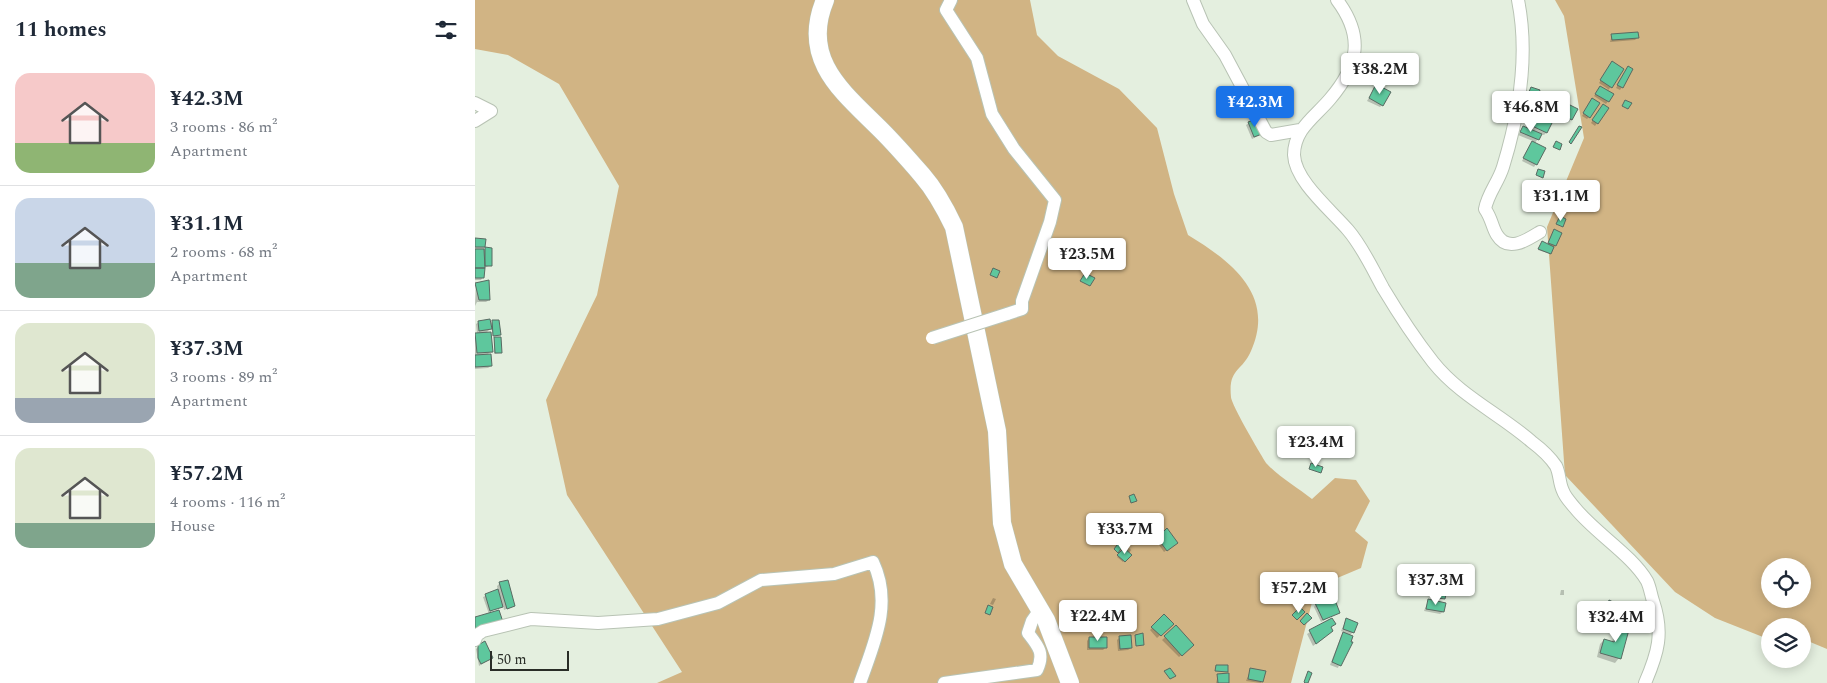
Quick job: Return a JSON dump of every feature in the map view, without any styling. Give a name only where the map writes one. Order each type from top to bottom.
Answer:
[{"type":"street","points":[[825,0],[819,15],[819,49],[829,76],[841,92],[881,130],[923,176],[939,197],[954,227],[997,430],[1002,523],[1013,564],[1046,620],[1067,676]]},
{"type":"street","points":[[932,338],[1021,309],[1022,301],[1050,222],[1055,200],[1014,149],[992,114],[977,58],[946,10],[951,0]]},
{"type":"street","points":[[1193,0],[1203,24],[1225,55],[1266,132],[1271,135],[1289,130],[1301,130]]},
{"type":"street","points":[[1337,0],[1351,20],[1355,35],[1353,57],[1347,75],[1330,99],[1301,130],[1295,145],[1294,156],[1297,169],[1305,182],[1350,232],[1385,291],[1433,362],[1452,384],[1531,441],[1547,456],[1556,467],[1563,492],[1585,521],[1628,560],[1647,581],[1658,616],[1659,638],[1654,662],[1645,683]]},
{"type":"street","points":[[1518,0],[1523,40],[1521,73],[1511,139],[1499,178],[1487,197],[1485,209],[1492,219],[1496,234],[1502,240],[1511,244],[1520,244],[1541,232]]},
{"type":"street","points":[[475,103],[491,111],[475,121]]},
{"type":"street","points":[[475,640],[477,635],[483,631],[531,619],[599,623],[658,619],[718,603],[761,580],[834,574],[873,562],[879,575],[883,601],[880,628],[860,683]]},
{"type":"street","points":[[944,683],[1037,670],[1041,662],[1041,650],[1028,633],[1039,610]]},
{"type":"shaded area","points":[[475,0],[1030,0],[1037,35],[1058,56],[1119,89],[1157,128],[1174,194],[1188,235],[1233,268],[1245,282],[1253,297],[1258,313],[1257,331],[1251,351],[1234,375],[1231,397],[1253,442],[1267,464],[1312,499],[1335,478],[1356,480],[1370,501],[1355,531],[1368,542],[1361,568],[1316,587],[1291,683],[657,683],[682,672],[567,495],[546,400],[597,295],[619,186],[559,84],[508,55],[475,49]]},
{"type":"shaded area","points":[[1555,0],[1827,0],[1827,649],[1811,642],[1811,618],[1761,618],[1761,636],[1715,618],[1675,592],[1565,475],[1547,227],[1584,138],[1564,16]]},
{"type":"building","points":[[1638,32],[1639,38],[1612,40],[1611,34]]},
{"type":"building","points":[[1612,61],[1624,69],[1612,88],[1600,80]]},
{"type":"building","points":[[1628,66],[1633,69],[1623,88],[1617,85]]},
{"type":"building","points":[[1376,84],[1391,92],[1383,106],[1369,98]]},
{"type":"building","points":[[1600,86],[1614,94],[1609,102],[1595,94]]},
{"type":"building","points":[[1531,87],[1540,90],[1535,103],[1526,99]]},
{"type":"building","points":[[1592,98],[1600,103],[1590,118],[1583,113]]},
{"type":"building","points":[[1625,100],[1632,103],[1628,109],[1622,106]]},
{"type":"building","points":[[1566,103],[1578,109],[1572,120],[1560,114]]},
{"type":"building","points":[[1603,104],[1609,108],[1598,124],[1592,120]]},
{"type":"building","points":[[1538,109],[1555,117],[1547,133],[1530,125]]},
{"type":"building","points":[[1256,119],[1262,134],[1254,137],[1248,122]]},
{"type":"building","points":[[1523,126],[1542,134],[1539,140],[1520,132]]},
{"type":"building","points":[[1579,126],[1582,127],[1571,144],[1569,142]]},
{"type":"building","points":[[1532,141],[1546,148],[1537,165],[1523,158]]},
{"type":"building","points":[[1556,141],[1562,144],[1560,150],[1553,147]]},
{"type":"building","points":[[1538,169],[1545,171],[1543,178],[1536,175]]},
{"type":"building","points":[[1560,216],[1566,219],[1563,227],[1556,224]]},
{"type":"building","points":[[1554,229],[1562,233],[1556,246],[1548,243]]},
{"type":"building","points":[[475,238],[486,239],[485,247],[475,247]]},
{"type":"building","points":[[1542,241],[1554,247],[1551,254],[1538,249]]},
{"type":"building","points":[[485,247],[492,248],[492,266],[485,266]]},
{"type":"building","points":[[475,249],[484,249],[485,268],[475,268]]},
{"type":"building","points":[[475,268],[485,268],[484,278],[475,278]]},
{"type":"building","points":[[993,268],[1000,271],[997,278],[990,275]]},
{"type":"building","points":[[1085,273],[1095,278],[1090,286],[1080,281]]},
{"type":"building","points":[[489,280],[490,300],[479,300],[475,283]]},
{"type":"building","points":[[490,319],[492,329],[479,331],[478,321]]},
{"type":"building","points":[[492,320],[499,320],[501,335],[493,336]]},
{"type":"building","points":[[491,332],[493,352],[477,353],[475,333]]},
{"type":"building","points":[[494,337],[501,337],[502,353],[495,353]]},
{"type":"building","points":[[491,354],[492,366],[475,367],[475,355]]},
{"type":"building","points":[[1311,463],[1323,467],[1321,473],[1309,469]]},
{"type":"building","points":[[1134,494],[1137,501],[1131,503],[1129,496]]},
{"type":"building","points":[[1161,526],[1164,531],[1167,528],[1178,543],[1167,551],[1153,532]]},
{"type":"building","points":[[1120,541],[1124,545],[1118,553],[1114,549]]},
{"type":"building","points":[[1124,548],[1132,555],[1125,562],[1117,555]]},
{"type":"building","points":[[1440,573],[1446,573],[1445,581],[1439,581]]},
{"type":"building","points":[[508,580],[515,606],[507,609],[499,582]]},
{"type":"building","points":[[1440,583],[1448,585],[1445,599],[1437,598]]},
{"type":"building","points":[[498,589],[503,607],[490,611],[485,594]]},
{"type":"building","points":[[1333,595],[1340,613],[1323,620],[1315,603]]},
{"type":"building","points":[[1428,599],[1446,603],[1444,612],[1426,609]]},
{"type":"building","points":[[1609,600],[1615,603],[1613,608],[1607,606]]},
{"type":"building","points":[[1639,602],[1640,609],[1631,610],[1630,603]]},
{"type":"building","points":[[988,605],[993,607],[990,615],[985,613]]},
{"type":"building","points":[[1300,607],[1305,612],[1297,620],[1292,615]]},
{"type":"building","points":[[499,610],[503,622],[475,630],[475,617]]},
{"type":"building","points":[[1307,613],[1312,618],[1304,625],[1300,621]]},
{"type":"building","points":[[1164,614],[1174,624],[1161,636],[1151,627]]},
{"type":"building","points":[[1332,618],[1336,624],[1331,627],[1333,631],[1316,644],[1309,630]]},
{"type":"building","points":[[1346,618],[1358,623],[1354,633],[1343,629]]},
{"type":"building","points":[[1620,623],[1630,626],[1621,659],[1600,653],[1604,639],[1614,642]]},
{"type":"building","points":[[1176,625],[1194,645],[1182,656],[1164,636]]},
{"type":"building","points":[[1343,632],[1353,636],[1351,642],[1353,642],[1341,666],[1332,662]]},
{"type":"building","points":[[1143,633],[1144,645],[1136,646],[1135,635]]},
{"type":"building","points":[[1131,635],[1132,648],[1120,649],[1119,636]]},
{"type":"building","points":[[1089,637],[1107,637],[1107,648],[1089,648]]},
{"type":"building","points":[[485,641],[493,658],[481,664],[478,658],[478,645]]},
{"type":"building","points":[[1216,665],[1228,665],[1228,672],[1215,671]]},
{"type":"building","points":[[1170,668],[1176,676],[1170,679],[1164,671]]},
{"type":"building","points":[[1250,668],[1266,671],[1263,682],[1248,679]]},
{"type":"building","points":[[1308,671],[1312,673],[1308,683],[1305,683],[1304,682]]},
{"type":"building","points":[[1229,673],[1229,683],[1218,683],[1217,674]]}]
